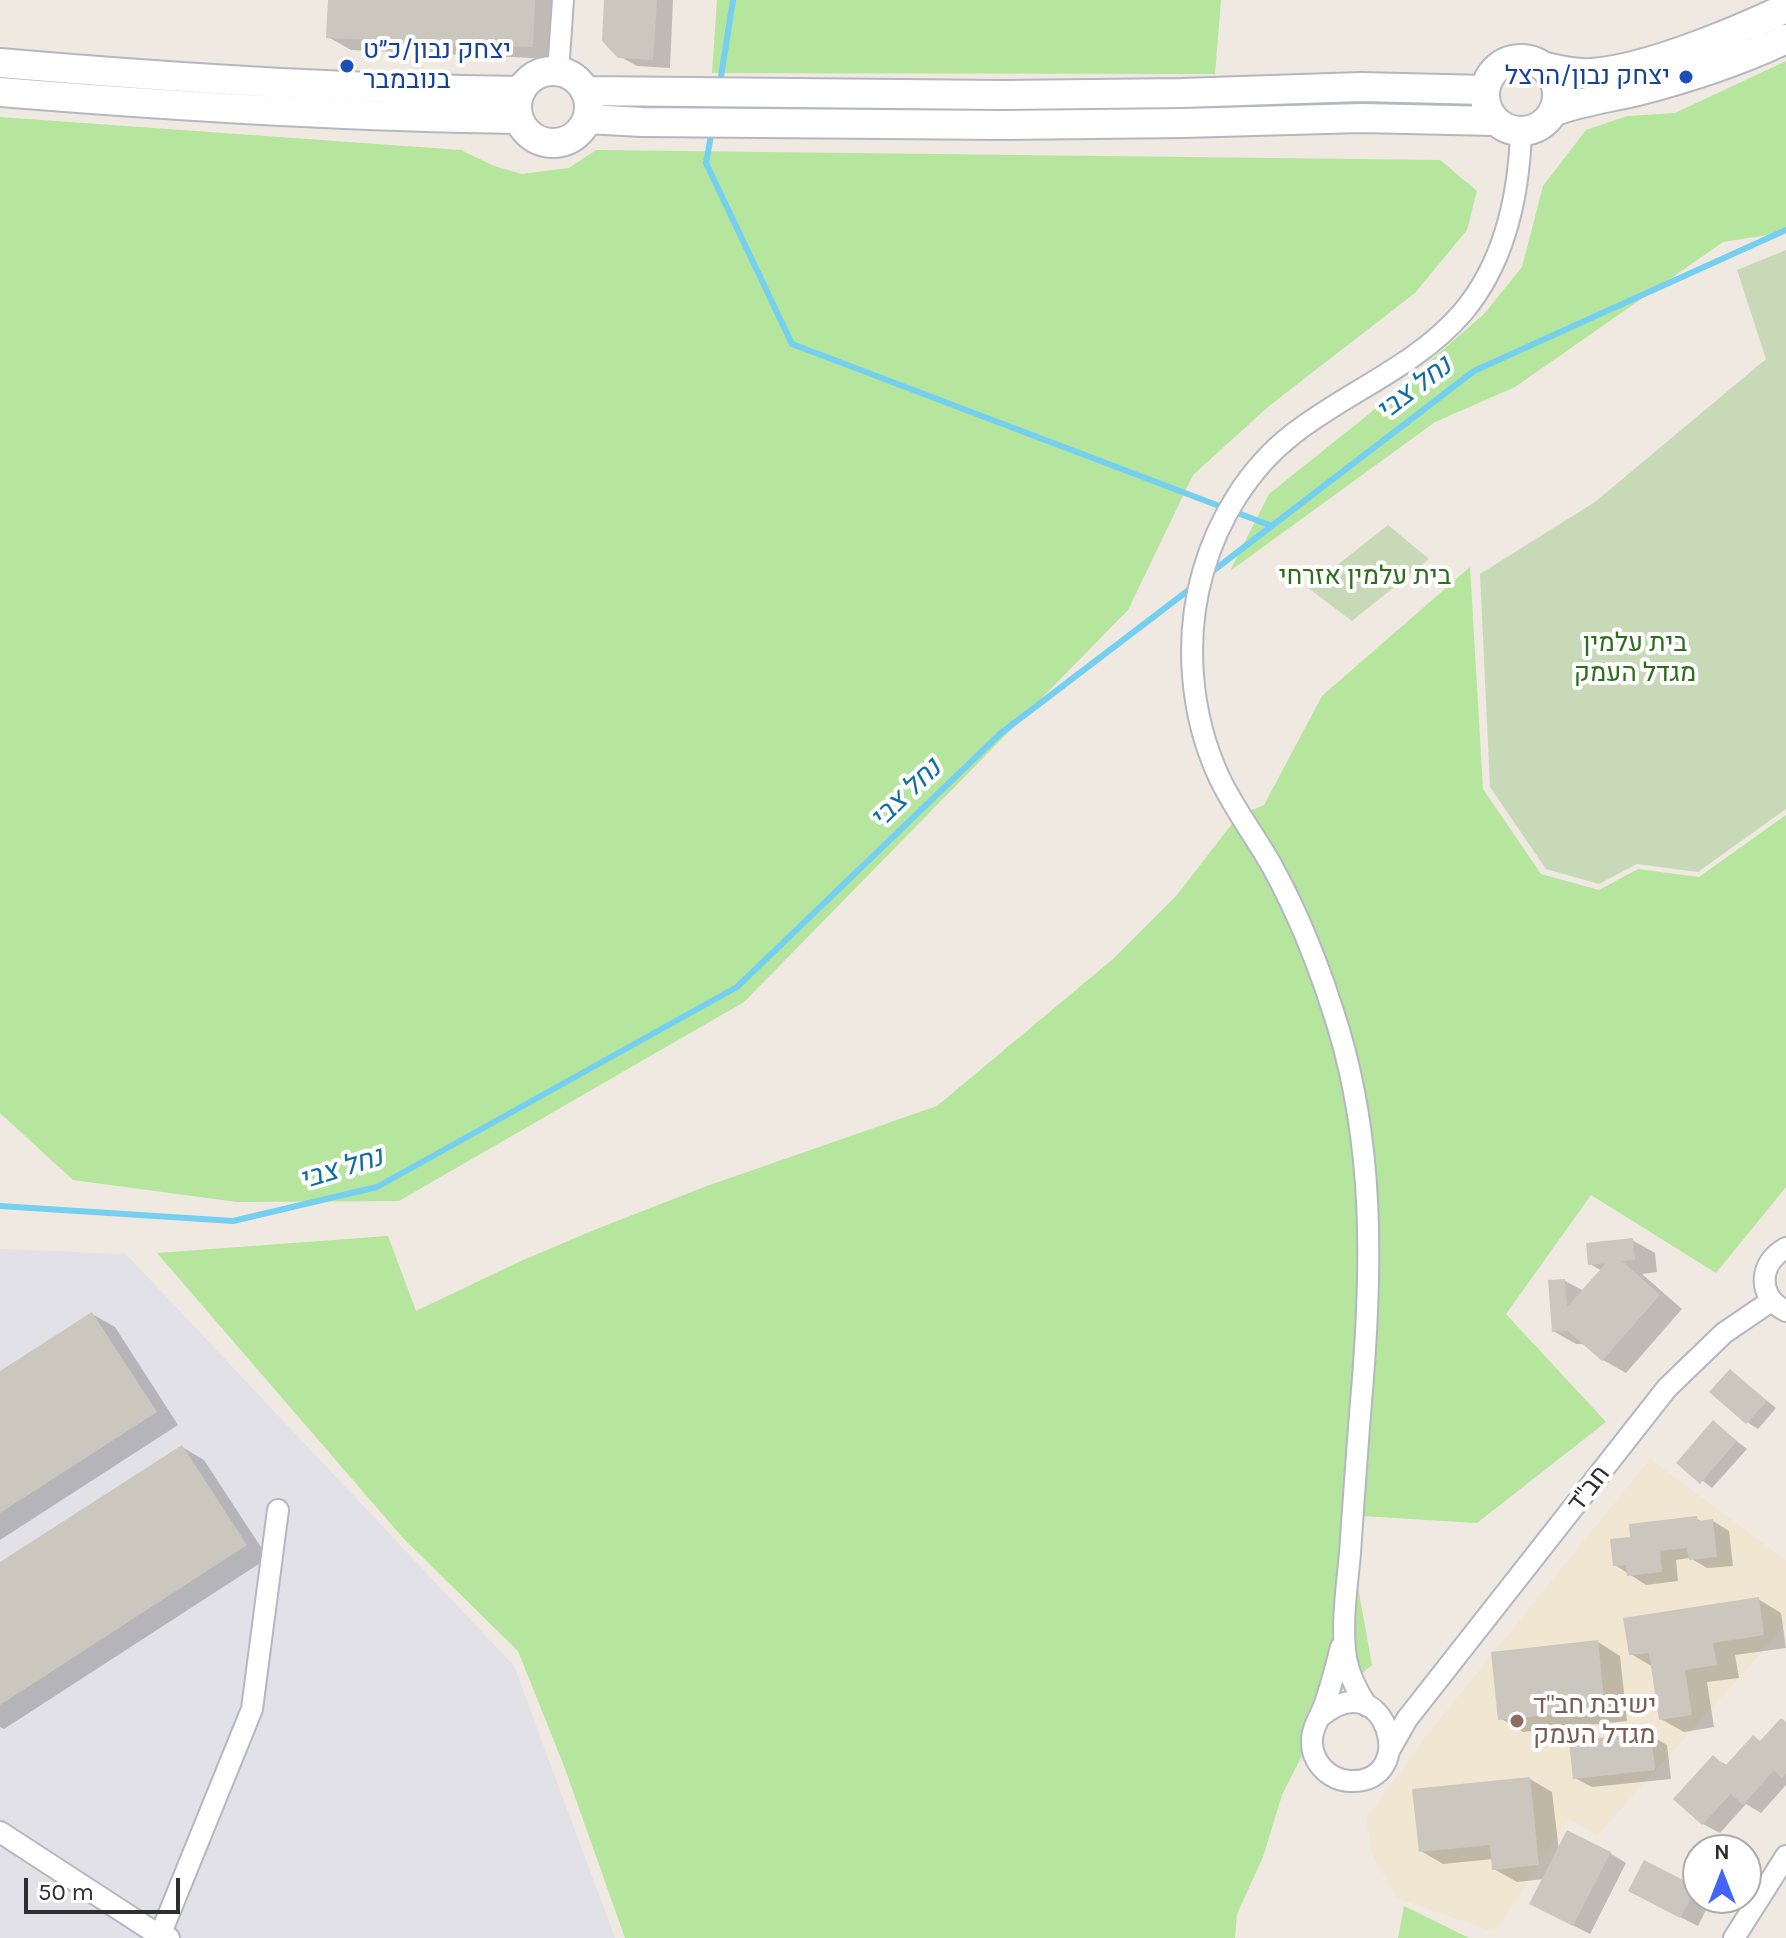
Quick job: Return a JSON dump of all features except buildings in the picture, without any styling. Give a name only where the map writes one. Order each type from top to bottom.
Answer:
[{"type":"street","points":[[558,72],[563,0]]},
{"type":"street","points":[[1345,1632],[1312,1741],[1319,1765],[1340,1779],[1353,1781],[1377,1771],[1386,1761],[1390,1749],[1386,1723],[1359,1695],[1348,1668],[1345,1632],[1367,1328],[1370,1243],[1368,1188],[1357,1103],[1337,1026],[1307,939],[1273,868],[1212,762],[1196,702],[1193,671],[1192,624],[1197,596],[1212,543],[1247,480],[1292,435],[1420,352],[1461,315],[1473,299],[1495,260],[1518,181],[1508,126],[1486,107],[1485,90],[1492,74],[1509,61],[1527,60],[1566,72],[1590,73],[1622,68],[1739,28],[1786,8]]},
{"type":"street","points":[[586,105],[642,122],[986,125],[1362,118],[1537,128],[1553,112],[1575,103],[1683,78],[1786,39]]},
{"type":"street","points":[[0,63],[415,90],[520,105]]},
{"type":"street","points":[[1542,66],[1555,84],[1557,101],[1553,112]]},
{"type":"street","points":[[558,72],[574,78],[586,105],[574,136],[553,143],[531,136],[520,105],[531,78],[541,73],[558,72]]},
{"type":"street","points":[[586,105],[1361,87],[1485,90]]},
{"type":"street","points":[[0,92],[414,118],[520,105]]},
{"type":"street","points":[[1778,1306],[1765,1290],[1764,1278],[1766,1265],[1774,1255],[1786,1248]]},
{"type":"street","name":"חב\"ד","points":[[1390,1749],[1407,1719],[1667,1388],[1724,1333],[1778,1306]]},
{"type":"street","points":[[0,1832],[162,1937],[252,1709],[278,1510]]},
{"type":"street","points":[[1320,1717],[1342,1703],[1355,1702],[1370,1708],[1393,1709],[1426,1696]]},
{"type":"street","points":[[1734,1938],[1786,1856]]},
{"type":"shaded area","points":[[0,1249],[126,1254],[514,1666],[615,1938],[0,1938]]},
{"type":"shaded area","points":[[1650,1459],[1786,1560],[1786,1625],[1597,1836],[1569,1819],[1495,1932],[1396,1898],[1372,1853],[1366,1819],[1427,1735]]},
{"type":"green space","points":[[717,0],[1221,0],[1215,74],[712,73]]},
{"type":"green space","points":[[1786,61],[1786,232],[1723,242],[1515,387],[1435,422],[1230,571],[1269,494],[1369,414],[1484,314],[1522,267],[1543,186],[1586,130],[1627,116],[1675,113]]},
{"type":"green space","points":[[0,117],[461,150],[494,166],[522,174],[569,168],[596,150],[1440,160],[1477,191],[1467,230],[1415,293],[1269,406],[1193,475],[1128,610],[744,1002],[399,1201],[237,1202],[73,1180],[0,1113]]},
{"type":"green space","name":"בית עלמין מגדל העמק","points":[[1786,250],[1786,809],[1698,872],[1637,864],[1599,884],[1546,869],[1490,787],[1480,574],[1595,502],[1766,359],[1737,270]]},
{"type":"green space","name":"בית עלמין אזרחי","points":[[1388,525],[1429,559],[1352,621],[1308,588]]},
{"type":"green space","points":[[1470,567],[1483,789],[1541,874],[1599,890],[1638,869],[1699,877],[1786,815],[1786,1187],[1716,1273],[1591,1195],[1506,1314],[1606,1422],[1477,1523],[1345,1515],[1372,1665],[1330,1700],[1282,1795],[1263,1857],[1237,1914],[1235,1938],[625,1938],[564,1766],[518,1651],[403,1538],[157,1253],[388,1236],[416,1311],[594,1230],[707,1186],[937,1106],[1113,959],[1177,895],[1238,816],[1264,805],[1322,696]]},
{"type":"green space","points":[[1404,1906],[1469,1938],[1398,1938]]},
{"type":"waterway","points":[[720,83],[733,0]]},
{"type":"waterway","points":[[712,130],[706,163],[792,344],[1272,526]]},
{"type":"waterway","name":"נחל צבי","points":[[1209,574],[1474,371],[1786,230]]},
{"type":"waterway","name":"נחל צבי","points":[[0,1206],[233,1221],[377,1187],[737,987],[1001,733],[1194,586]]},
{"type":"place","name":"יצחק נבון/כ״ט בנובמבר","points":[[347,66]]},
{"type":"place","name":"יצחק נבון/הרצל","points":[[1686,77]]},
{"type":"place","name":"ישיבת חב\"ד מגדל העמק","points":[[1517,1721]]}]
